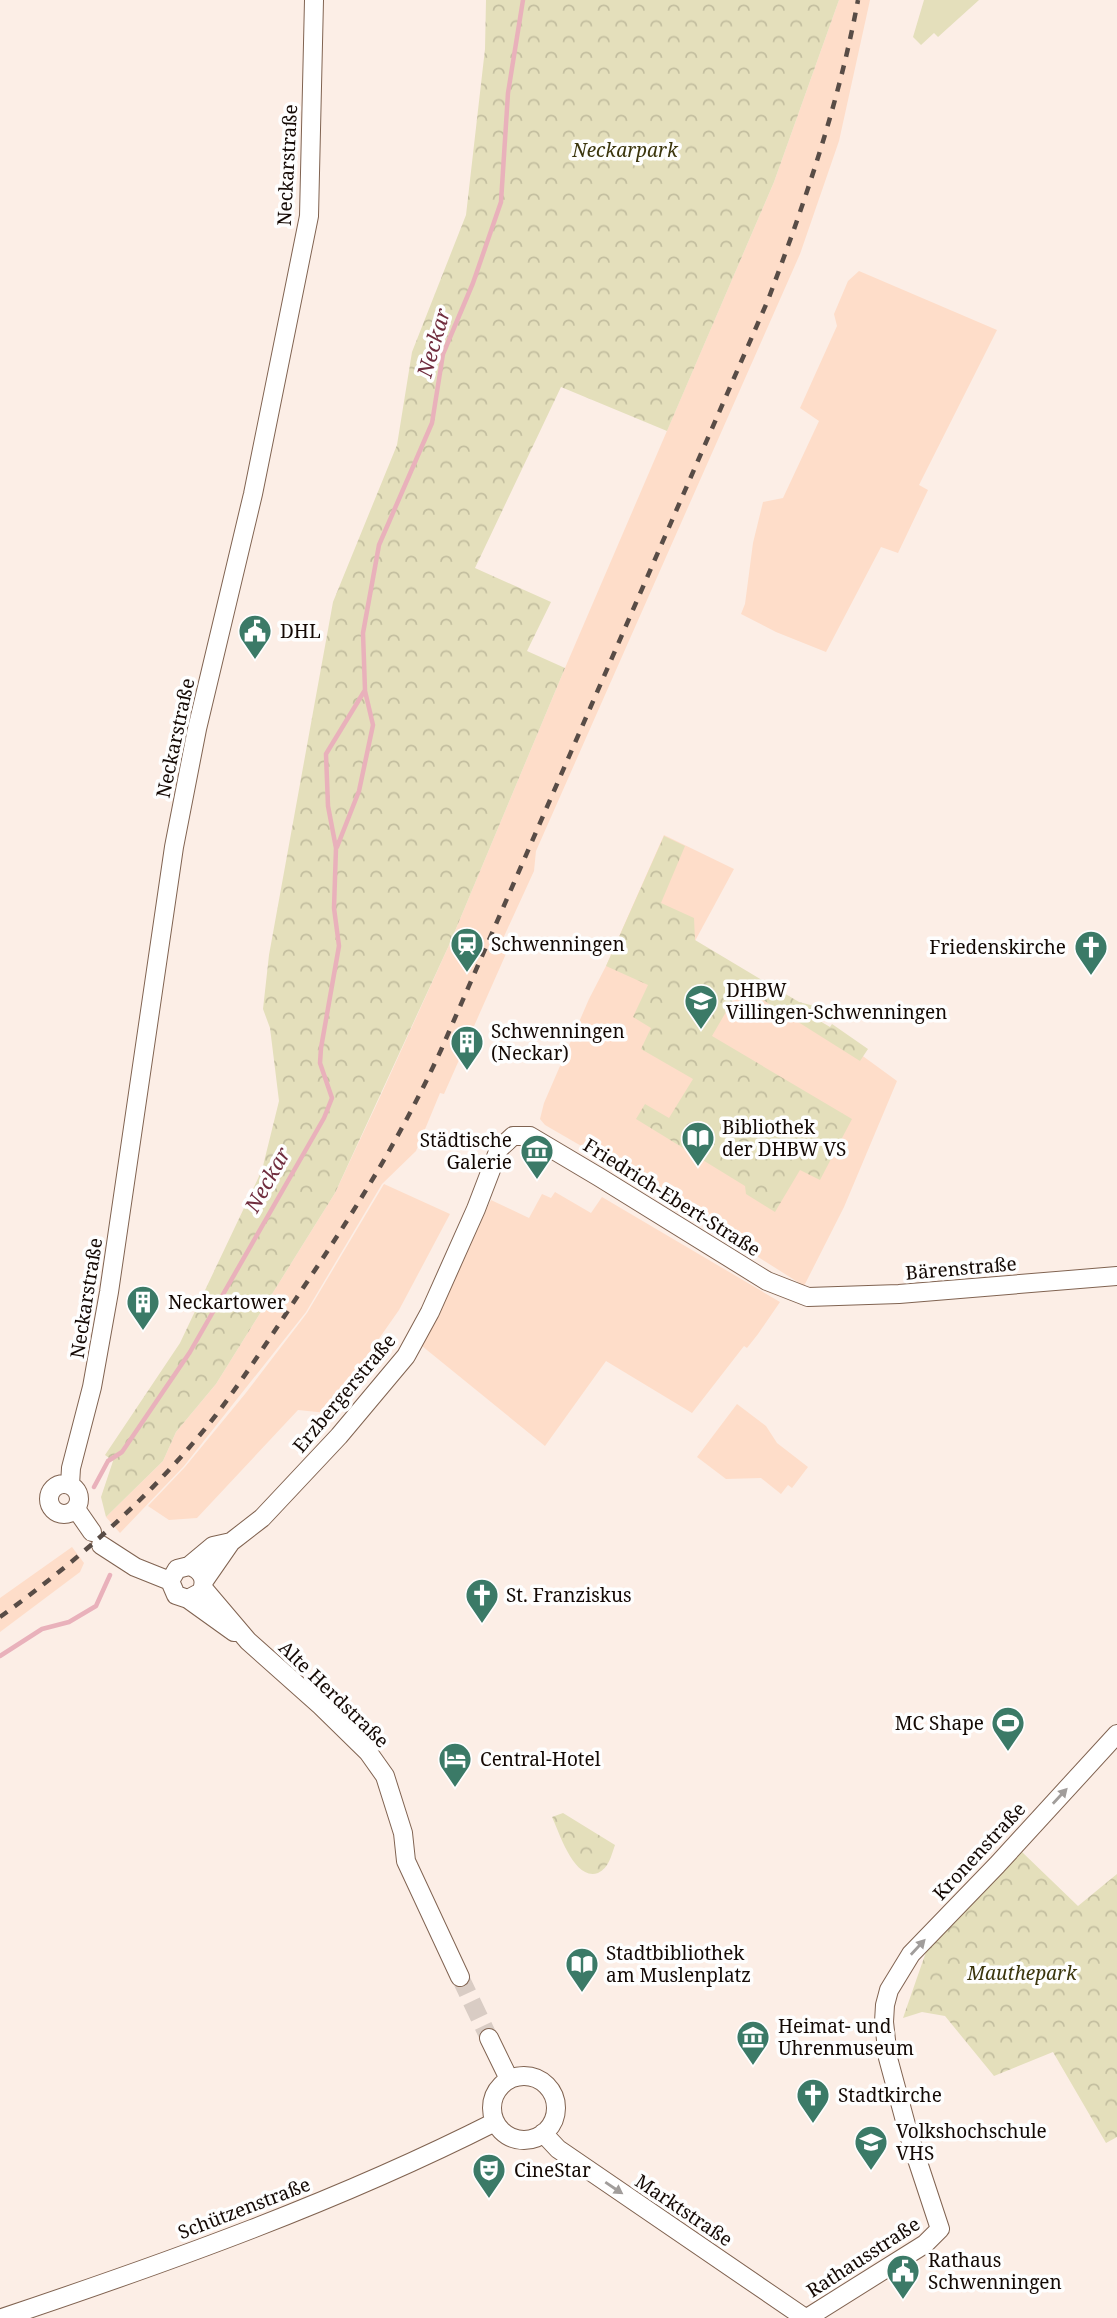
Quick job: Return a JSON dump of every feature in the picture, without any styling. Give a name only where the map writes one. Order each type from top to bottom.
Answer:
[{"type":"main road","name":"Neckarstraße","points":[[70,1485],[71,1468],[92,1387],[109,1292],[174,847],[197,729],[253,494],[309,216],[314,0]]},
{"type":"main road","name":"Friedrich-Ebert-Straße","points":[[513,1136],[530,1136],[767,1281],[808,1297]]},
{"type":"main road","name":"Erzbergerstraße","points":[[203,1584],[231,1542],[262,1518],[339,1436],[406,1356],[430,1312],[476,1209],[499,1149],[513,1136]]},
{"type":"main road","name":"Bärenstraße","points":[[808,1297],[899,1294],[1117,1276]]},
{"type":"main road","points":[[70,1485],[57,1486],[49,1499],[56,1511],[70,1513],[76,1509]]},
{"type":"main road","name":"Alte Herdstraße","points":[[70,1485],[79,1495],[76,1509],[97,1538],[135,1567],[170,1581],[176,1595],[188,1599],[216,1621],[248,1640]]},
{"type":"main road","name":"Erzbergerstraße","points":[[189,1566],[213,1546],[231,1542]]},
{"type":"main road","points":[[170,1581],[177,1569],[189,1566]]},
{"type":"main road","name":"Alte Herdstraße","points":[[189,1566],[200,1572],[203,1584],[248,1640],[368,1752],[385,1776],[402,1833],[406,1861],[460,1977]]},
{"type":"main road","points":[[188,1599],[198,1595],[203,1584]]},
{"type":"main road","name":"Kronenstraße","points":[[940,2229],[908,2133],[888,2058],[885,2005],[893,1982],[911,1954],[1117,1734]]},
{"type":"main road","points":[[489,2038],[509,2080]]},
{"type":"main road","points":[[520,2076],[532,2077],[551,2090],[555,2113],[551,2124],[543,2133],[522,2140],[501,2131],[495,2122],[492,2112],[495,2093],[509,2080],[520,2076]]},
{"type":"main road","name":"Schützenstraße","points":[[2,2318],[237,2235],[364,2182],[495,2122]]},
{"type":"main road","name":"Marktstraße","points":[[543,2133],[558,2149],[806,2318]]},
{"type":"main road","name":"Rathausstraße","points":[[806,2318],[925,2244],[940,2229]]},
{"type":"shaded area","points":[[839,0],[870,0],[839,141],[800,254],[536,851],[534,871],[501,943],[509,947],[444,1094],[440,1093],[416,1151],[382,1184],[306,1312],[184,1466],[120,1533],[106,1517],[163,1461],[176,1432],[216,1384],[335,1193],[450,943],[774,182]]},
{"type":"shaded area","points":[[859,271],[997,330],[919,485],[928,490],[898,553],[881,547],[826,652],[776,632],[741,614],[763,502],[783,498],[819,421],[800,408],[837,326],[834,314],[848,281]]},
{"type":"shaded area","name":"DHBW Villingen-Schwenningen","points":[[664,835],[734,869],[695,941],[749,973],[897,1081],[844,1207],[804,1286],[545,1125],[540,1119],[544,1103],[589,999]]},
{"type":"shaded area","points":[[384,1184],[450,1214],[399,1310],[327,1413],[298,1410],[197,1518],[169,1520],[148,1506],[185,1467],[307,1313]]},
{"type":"shaded area","points":[[555,1192],[591,1213],[602,1197],[780,1302],[747,1348],[744,1346],[692,1413],[606,1361],[545,1446],[422,1346],[491,1200],[529,1218],[542,1194],[551,1198]]},
{"type":"shaded area","points":[[737,1404],[766,1426],[777,1443],[808,1467],[792,1488],[788,1485],[781,1494],[761,1478],[726,1479],[697,1457]]},
{"type":"shaded area","points":[[72,1547],[84,1563],[80,1572],[0,1632],[0,1598]]},
{"type":"green space","name":"Neckarpark","points":[[486,0],[839,0],[774,182],[667,431],[561,387],[475,568],[551,602],[527,651],[565,668],[450,943],[335,1193],[216,1384],[176,1432],[163,1461],[106,1517],[101,1497],[113,1461],[105,1455],[180,1343],[262,1170],[279,1101],[270,1028],[263,1009],[269,955],[333,602],[397,445],[412,352],[466,215],[485,49]]},
{"type":"green space","points":[[924,0],[979,0],[938,37],[934,33],[921,45],[913,37]]},
{"type":"green space","points":[[664,836],[685,846],[661,903],[694,918],[695,940],[799,1002],[818,1007],[813,1017],[830,1027],[832,1024],[868,1049],[860,1061],[741,986],[712,1036],[852,1119],[820,1180],[800,1170],[775,1212],[746,1194],[745,1186],[636,1119],[645,1104],[669,1118],[693,1079],[641,1049],[651,1028],[633,1017],[648,985],[606,966]]},
{"type":"green space","points":[[563,1813],[615,1845],[602,1871],[589,1874],[575,1863],[552,1817]]},
{"type":"green space","name":"Mauthepark","points":[[1022,1852],[1078,1906],[1117,1874],[1117,2137],[1106,2143],[1053,2052],[994,2076],[945,2016],[922,2012],[903,2018],[926,1952]]},
{"type":"waterway","name":"Neckar","points":[[94,1487],[108,1461],[122,1452],[190,1352],[324,1118],[332,1098],[320,1063],[339,946],[334,908],[336,848],[328,806],[326,754],[365,690],[363,633],[379,545],[432,423],[443,354],[473,283],[501,202],[508,93],[523,0]]},
{"type":"waterway","name":"Neckar","points":[[337,847],[359,791],[373,725],[365,691]]},
{"type":"waterway","name":"Neckar","points":[[0,1656],[42,1629],[69,1622],[96,1606],[110,1575]]},
{"type":"tunnel","points":[[460,1977],[489,2038]]},
{"type":"railway","points":[[0,1617],[59,1572],[115,1524],[168,1471],[216,1415],[341,1230],[410,1113],[441,1050],[768,300],[820,152],[841,77],[858,0]]},
{"type":"place","name":"DHL","points":[[255,661]]},
{"type":"place","name":"Schwenningen","points":[[467,974]]},
{"type":"place","name":"Friedenskirche","points":[[1091,977]]},
{"type":"place","name":"DHBW Villingen-Schwenningen","points":[[701,1031]]},
{"type":"place","name":"Schwenningen (Neckar)","points":[[467,1072]]},
{"type":"place","name":"Bibliothek der DHBW VS","points":[[698,1168]]},
{"type":"place","name":"Städtische Galerie","points":[[537,1181]]},
{"type":"place","name":"Neckartower","points":[[143,1332]]},
{"type":"place","name":"St. Franziskus","points":[[482,1625]]},
{"type":"place","name":"MC Shape","points":[[1008,1753]]},
{"type":"place","name":"Central-Hotel","points":[[455,1789]]},
{"type":"place","name":"Stadtbibliothek am Muslenplatz","points":[[582,1994]]},
{"type":"place","name":"Heimat- und Uhrenmuseum","points":[[753,2067]]},
{"type":"place","name":"Stadtkirche","points":[[813,2125]]},
{"type":"place","name":"Volkshochschule VHS","points":[[871,2172]]},
{"type":"place","name":"CineStar","points":[[489,2200]]},
{"type":"place","name":"Rathaus Schwenningen","points":[[903,2301]]}]
